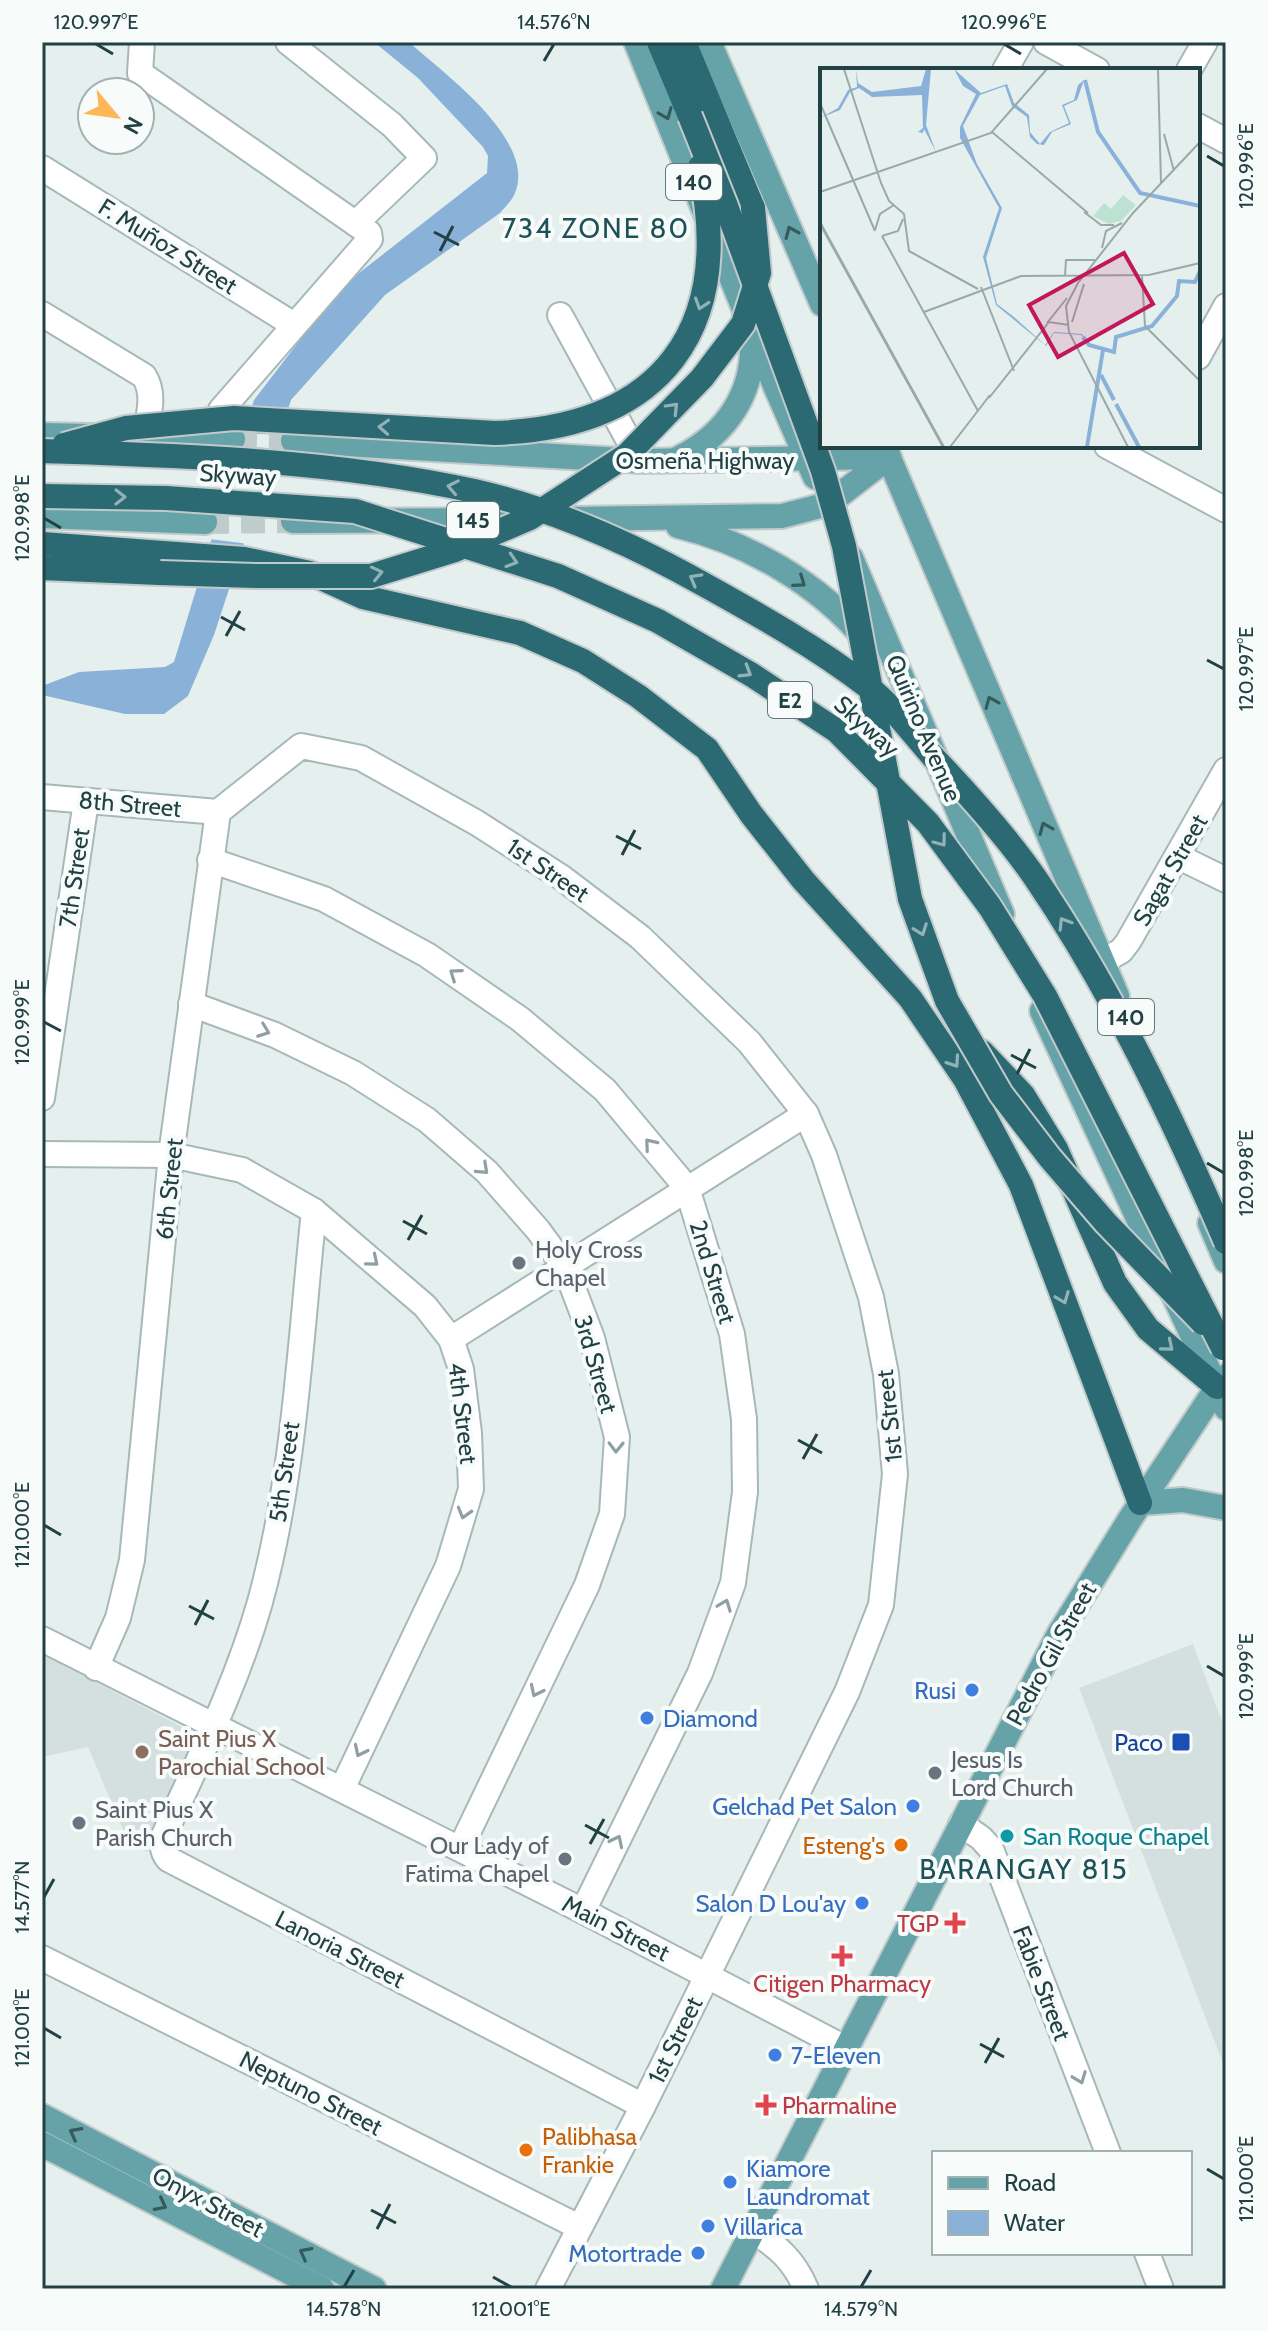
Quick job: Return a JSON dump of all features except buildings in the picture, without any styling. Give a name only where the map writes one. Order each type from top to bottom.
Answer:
[{"type":"highway","points":[[659,42],[726,206],[823,471],[844,546],[910,899],[947,1001],[1001,1094],[1050,1158],[1222,1347]]},
{"type":"highway","points":[[42,568],[256,576],[371,576],[455,550],[530,518],[627,455],[702,378],[743,324],[759,273],[753,208],[684,42]]},
{"type":"highway","points":[[42,451],[126,428],[234,418],[484,433],[530,432],[573,423],[621,403],[656,380],[677,354],[694,326],[706,290],[709,249],[704,185],[690,116]]},
{"type":"highway","name":"Skyway","points":[[42,451],[168,455],[366,471],[478,492],[582,525],[681,572],[780,627],[870,688],[957,782],[1034,876],[1091,967],[1186,1149],[1226,1242]]},
{"type":"highway","name":"Skyway","points":[[42,496],[166,498],[355,511],[558,576],[658,621],[752,675],[837,731],[928,823],[990,907],[1045,996],[1222,1347]]},
{"type":"highway","points":[[42,544],[244,559],[310,573],[363,597],[520,633],[583,661],[638,696],[707,749],[751,814],[803,880],[910,998],[965,1079],[1021,1185],[1140,1503]]},
{"type":"highway","points":[[910,998],[982,1052],[1023,1095],[1056,1149],[1115,1283],[1148,1329],[1223,1390]]},
{"type":"main road","name":"Quirino Avenue","points":[[636,42],[807,460],[916,708],[1056,1045],[1223,1390]]},
{"type":"main road","points":[[709,42],[820,299]]},
{"type":"main road","points":[[677,460],[717,433],[744,393],[753,358],[751,321]]},
{"type":"main road","points":[[42,435],[233,439]]},
{"type":"main road","name":"Osmeña Highway","points":[[293,441],[640,461],[807,460],[887,452]]},
{"type":"main road","name":"145","points":[[293,521],[782,516],[828,504],[887,452]]},
{"type":"main road","name":"140","points":[[887,452],[1103,961],[1226,1261]]},
{"type":"main road","points":[[578,519],[580,458]]},
{"type":"main road","points":[[42,516],[205,522]]},
{"type":"main road","points":[[653,519],[697,530],[741,547],[782,569],[820,596],[857,629],[881,657],[916,708]]},
{"type":"main road","name":"Pedro Gil Street","points":[[723,2289],[1059,1634],[1140,1503],[1223,1390]]},
{"type":"main road","points":[[1140,1503],[1183,1500],[1226,1508]]},
{"type":"main road","name":"Onyx Street","points":[[42,2116],[374,2289]]},
{"type":"main road","name":"Onyx Street","points":[[42,2144],[322,2289]]},
{"type":"street","points":[[142,42],[140,73],[369,233],[370,239],[221,410]]},
{"type":"street","points":[[288,42],[392,125],[424,158],[356,223]]},
{"type":"street","points":[[1006,68],[1021,42]]},
{"type":"street","points":[[1046,42],[1093,68]]},
{"type":"street","points":[[1190,68],[1205,42]]},
{"type":"street","points":[[1200,127],[1226,141]]},
{"type":"street","name":"F. Muñoz Street","points":[[42,168],[294,325]]},
{"type":"street","points":[[1200,353],[1226,306]]},
{"type":"street","points":[[42,314],[144,376],[150,385],[151,395],[145,437]]},
{"type":"street","points":[[560,315],[640,461]]},
{"type":"street","points":[[1115,448],[1144,455],[1226,510]]},
{"type":"street","name":"1st Street","points":[[218,812],[301,746],[361,758],[477,823],[561,877],[640,937],[749,1042],[806,1114],[824,1155],[871,1297],[886,1374],[895,1474],[881,1605],[847,1692],[643,2106],[548,2289]]},
{"type":"street","name":"Sagat Street","points":[[1103,961],[1121,951],[1128,942],[1226,770]]},
{"type":"street","name":"8th Street","points":[[42,797],[218,812]]},
{"type":"street","name":"7th Street","points":[[42,1098],[86,801]]},
{"type":"street","name":"6th Street","points":[[96,1668],[118,1618],[132,1560],[171,1155],[218,812]]},
{"type":"street","points":[[1179,857],[1226,880]]},
{"type":"street","name":"2nd Street","points":[[210,860],[324,899],[427,955],[520,1019],[605,1090],[687,1188],[732,1334],[744,1419],[745,1492],[733,1583],[700,1673],[583,1911]]},
{"type":"street","name":"3rd Street","points":[[191,1004],[275,1035],[353,1073],[427,1120],[487,1172],[538,1230],[565,1267],[592,1338],[617,1437],[612,1514],[587,1585],[460,1849]]},
{"type":"street","points":[[451,1339],[806,1114]]},
{"type":"street","name":"4th Street","points":[[42,1154],[171,1155],[242,1170],[314,1211],[425,1306],[451,1339],[461,1369],[469,1433],[471,1489],[448,1566],[342,1789]]},
{"type":"street","name":"5th Street","points":[[215,1725],[243,1655],[260,1600],[285,1486],[314,1211]]},
{"type":"street","name":"Main Street","points":[[42,1639],[583,1911],[845,2048]]},
{"type":"street","name":"Lanoria Street","points":[[215,1725],[165,1833],[162,1845],[168,1859],[643,2106]]},
{"type":"street","name":"Fabie Street","points":[[961,1824],[991,1849],[1107,2151]]},
{"type":"street","name":"Neptuno Street","points":[[42,1958],[579,2227]]},
{"type":"street","points":[[753,2231],[784,2252],[799,2272],[806,2289]]},
{"type":"street","points":[[1148,2255],[1161,2289]]},
{"type":"shaded area","points":[[1193,1644],[1226,1732],[1226,2071],[1079,1688]]},
{"type":"shaded area","name":"Saint Pius X Parochial School","points":[[42,1654],[201,1737],[147,1852],[129,1844],[88,1747],[42,1757]]},
{"type":"water","points":[[374,42],[409,42],[483,109],[512,151],[518,173],[514,196],[500,213],[385,295],[291,400],[214,635],[188,696],[164,714],[125,714],[42,695],[42,686],[79,672],[165,667],[174,662],[254,400],[320,314],[354,277],[487,173],[488,156],[483,147],[418,78]]},
{"type":"pier","points":[[240,433],[284,435],[249,544],[209,539]]},
{"type":"tunnel","points":[[233,439],[293,441]]},
{"type":"tunnel","points":[[205,522],[293,521]]},
{"type":"place","name":"Holy Cross Chapel","points":[[519,1263]]},
{"type":"place","name":"Rusi","points":[[972,1690]]},
{"type":"place","name":"Diamond","points":[[647,1718]]},
{"type":"place","name":"Paco","points":[[1181,1742]]},
{"type":"place","name":"Saint Pius X Parochial School","points":[[142,1752]]},
{"type":"place","name":"Jesus Is Lord Church","points":[[935,1773]]},
{"type":"place","name":"Gelchad Pet Salon","points":[[913,1806]]},
{"type":"place","name":"Saint Pius X Parish Church","points":[[79,1823]]},
{"type":"place","name":"San Roque Chapel","points":[[1007,1836]]},
{"type":"place","name":"Esteng's","points":[[901,1845]]},
{"type":"place","name":"Our Lady of Fatima Chapel","points":[[565,1859]]},
{"type":"place","name":"Salon D Lou'ay","points":[[862,1903]]},
{"type":"place","name":"TGP","points":[[955,1923]]},
{"type":"place","name":"Citigen Pharmacy","points":[[842,1956]]},
{"type":"place","name":"7-Eleven","points":[[775,2055]]},
{"type":"place","name":"Pharmaline","points":[[766,2105]]},
{"type":"place","name":"Palibhasa Frankie","points":[[526,2150]]},
{"type":"place","name":"Kiamore Laundromat","points":[[730,2182]]},
{"type":"place","name":"Villarica","points":[[708,2226]]},
{"type":"place","name":"Motortrade","points":[[698,2253]]},
{"type":"district","name":"734 ZONE 80","points":[[596,228]]},
{"type":"district","name":"BARANGAY 815","points":[[1024,1869]]}]
